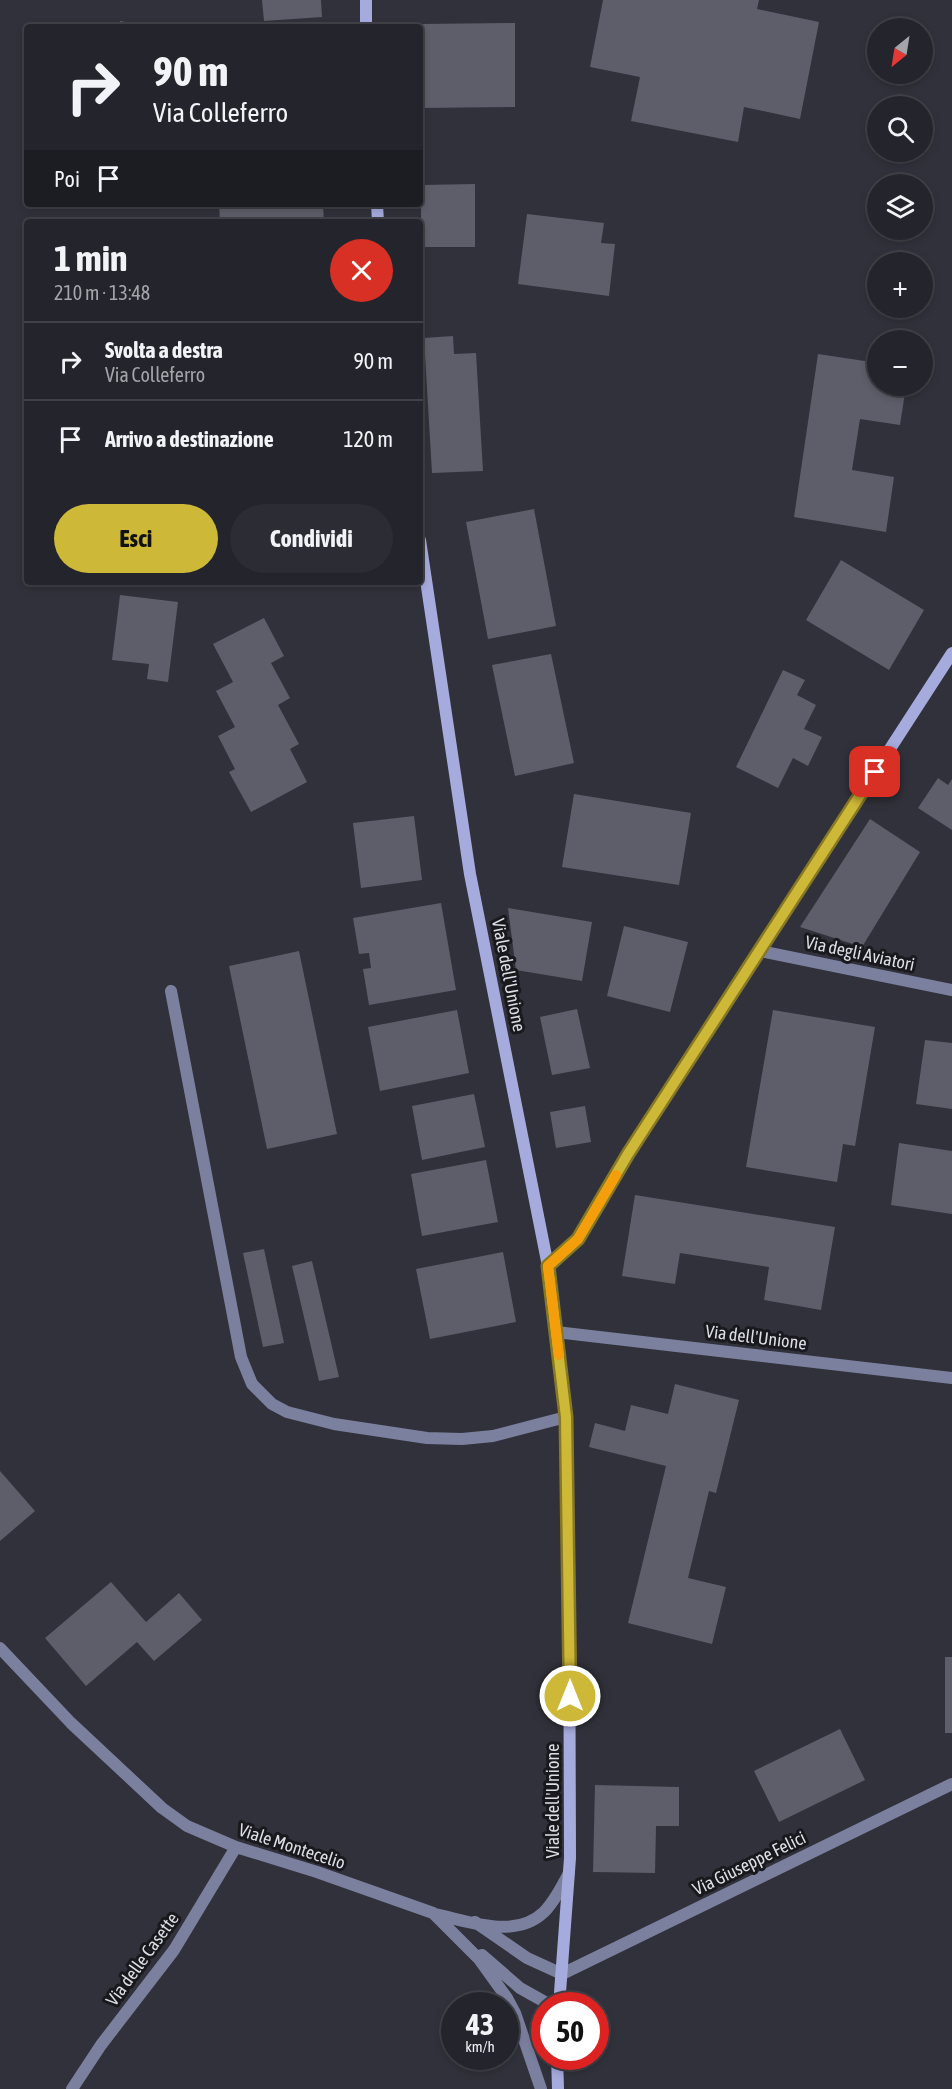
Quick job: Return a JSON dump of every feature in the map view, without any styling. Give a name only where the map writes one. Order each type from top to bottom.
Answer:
[{"type":"main road","points":[[366,0],[366,24]]},
{"type":"main road","name":"Viale dell'Unione","points":[[423,560],[470,874],[548,1266],[566,1417],[569,1569],[569,1873],[560,1992]]},
{"type":"main road","points":[[548,1266],[578,1239],[628,1154],[952,653]]},
{"type":"main road","points":[[557,2070],[558,2089]]},
{"type":"street","name":"Via degli Aviatori","points":[[760,951],[952,990]]},
{"type":"street","points":[[171,991],[241,1357],[247,1374],[258,1392],[278,1408],[316,1420],[439,1439],[494,1436],[566,1417]]},
{"type":"street","name":"Via dell'Unione","points":[[556,1332],[952,1378]]},
{"type":"street","name":"Viale Montecelio","points":[[0,1648],[71,1723],[162,1808],[193,1829],[236,1847],[433,1913],[479,1959],[507,1998],[515,2013],[541,2089]]},
{"type":"street","name":"Via Giuseppe Felici","points":[[562,1974],[952,1784]]},
{"type":"street","name":"Via delle Casette","points":[[72,2089],[101,2045],[174,1950],[236,1847]]},
{"type":"street","points":[[433,1913],[511,1928],[534,1920],[551,1903],[569,1873]]},
{"type":"street","points":[[475,1922],[527,1958],[562,1974]]},
{"type":"street","points":[[459,1939],[531,1994]]},
{"type":"building","points":[[262,0],[321,0],[322,17],[264,21]]},
{"type":"building","points":[[603,0],[759,0],[757,9],[819,22],[800,119],[744,107],[738,142],[631,121],[640,77],[590,67]]},
{"type":"building","points":[[120,21],[138,24],[120,24]]},
{"type":"building","points":[[515,23],[515,107],[423,108],[423,24],[418,24]]},
{"type":"building","points":[[475,184],[475,247],[423,247],[421,207],[423,207],[423,185]]},
{"type":"building","points":[[219,207],[323,207],[324,219],[220,219]]},
{"type":"building","points":[[527,214],[604,223],[601,243],[615,244],[609,296],[518,284]]},
{"type":"building","points":[[453,336],[454,354],[476,353],[483,471],[432,473],[424,338]]},
{"type":"building","points":[[818,354],[867,361],[867,396],[904,396],[900,425],[860,419],[852,470],[894,477],[886,532],[794,517]]},
{"type":"building","points":[[534,509],[556,626],[488,639],[466,522]]},
{"type":"building","points":[[841,560],[924,610],[889,670],[806,620]]},
{"type":"building","points":[[120,595],[178,602],[168,682],[147,679],[149,664],[112,660]]},
{"type":"building","points":[[264,618],[284,656],[271,663],[290,698],[278,705],[299,744],[290,749],[307,782],[251,812],[229,772],[235,769],[218,736],[235,727],[216,691],[233,682],[213,644]]},
{"type":"building","points":[[551,654],[574,763],[515,776],[492,665]]},
{"type":"building","points":[[783,670],[805,680],[797,695],[816,705],[804,729],[822,737],[808,766],[793,758],[778,788],[736,767]]},
{"type":"building","points":[[938,778],[948,785],[952,779],[952,830],[918,808]]},
{"type":"building","points":[[574,794],[691,813],[679,885],[562,867]]},
{"type":"building","points":[[414,816],[422,880],[361,888],[353,823]]},
{"type":"building","points":[[870,819],[920,852],[862,947],[800,927]]},
{"type":"building","points":[[441,903],[456,990],[369,1005],[363,969],[371,968],[369,953],[359,954],[353,918]]},
{"type":"building","points":[[508,908],[592,922],[582,981],[516,970]]},
{"type":"building","points":[[624,926],[688,942],[670,1012],[607,996]]},
{"type":"building","points":[[299,951],[337,1134],[267,1149],[229,966]]},
{"type":"building","points":[[577,1009],[590,1068],[552,1075],[540,1017]]},
{"type":"building","points":[[457,1010],[469,1073],[380,1091],[368,1027]]},
{"type":"building","points":[[773,1010],[875,1027],[855,1146],[843,1144],[837,1182],[746,1167]]},
{"type":"building","points":[[925,1040],[952,1043],[952,1109],[916,1104]]},
{"type":"building","points":[[474,1094],[485,1147],[422,1160],[412,1106]]},
{"type":"building","points":[[585,1106],[591,1142],[556,1148],[550,1112]]},
{"type":"building","points":[[899,1143],[952,1151],[952,1214],[891,1205]]},
{"type":"building","points":[[486,1160],[498,1222],[422,1236],[411,1174]]},
{"type":"building","points":[[635,1195],[835,1227],[821,1310],[764,1300],[769,1267],[680,1253],[675,1284],[622,1276]]},
{"type":"building","points":[[264,1249],[284,1343],[263,1347],[243,1253]]},
{"type":"building","points":[[503,1252],[516,1322],[430,1339],[416,1269]]},
{"type":"building","points":[[312,1261],[339,1377],[319,1381],[292,1266]]},
{"type":"building","points":[[675,1384],[739,1400],[716,1493],[709,1491],[688,1578],[726,1587],[712,1644],[628,1623],[666,1466],[589,1447],[595,1423],[625,1431],[631,1405],[668,1414]]},
{"type":"building","points":[[0,1471],[35,1511],[0,1541]]},
{"type":"building","points":[[111,1582],[146,1622],[179,1593],[202,1620],[154,1661],[137,1642],[86,1686],[45,1638]]},
{"type":"building","points":[[945,1657],[952,1657],[952,1733],[945,1733]]},
{"type":"building","points":[[840,1729],[865,1780],[779,1822],[754,1771]]},
{"type":"building","points":[[595,1785],[679,1787],[679,1826],[656,1826],[655,1873],[593,1872]]},
{"type":"slow traffic","points":[[559,1355],[548,1266],[578,1239],[616,1175]]},
{"type":"route","points":[[570,1696],[566,1417],[548,1266],[578,1239],[628,1154],[875,772]]}]
